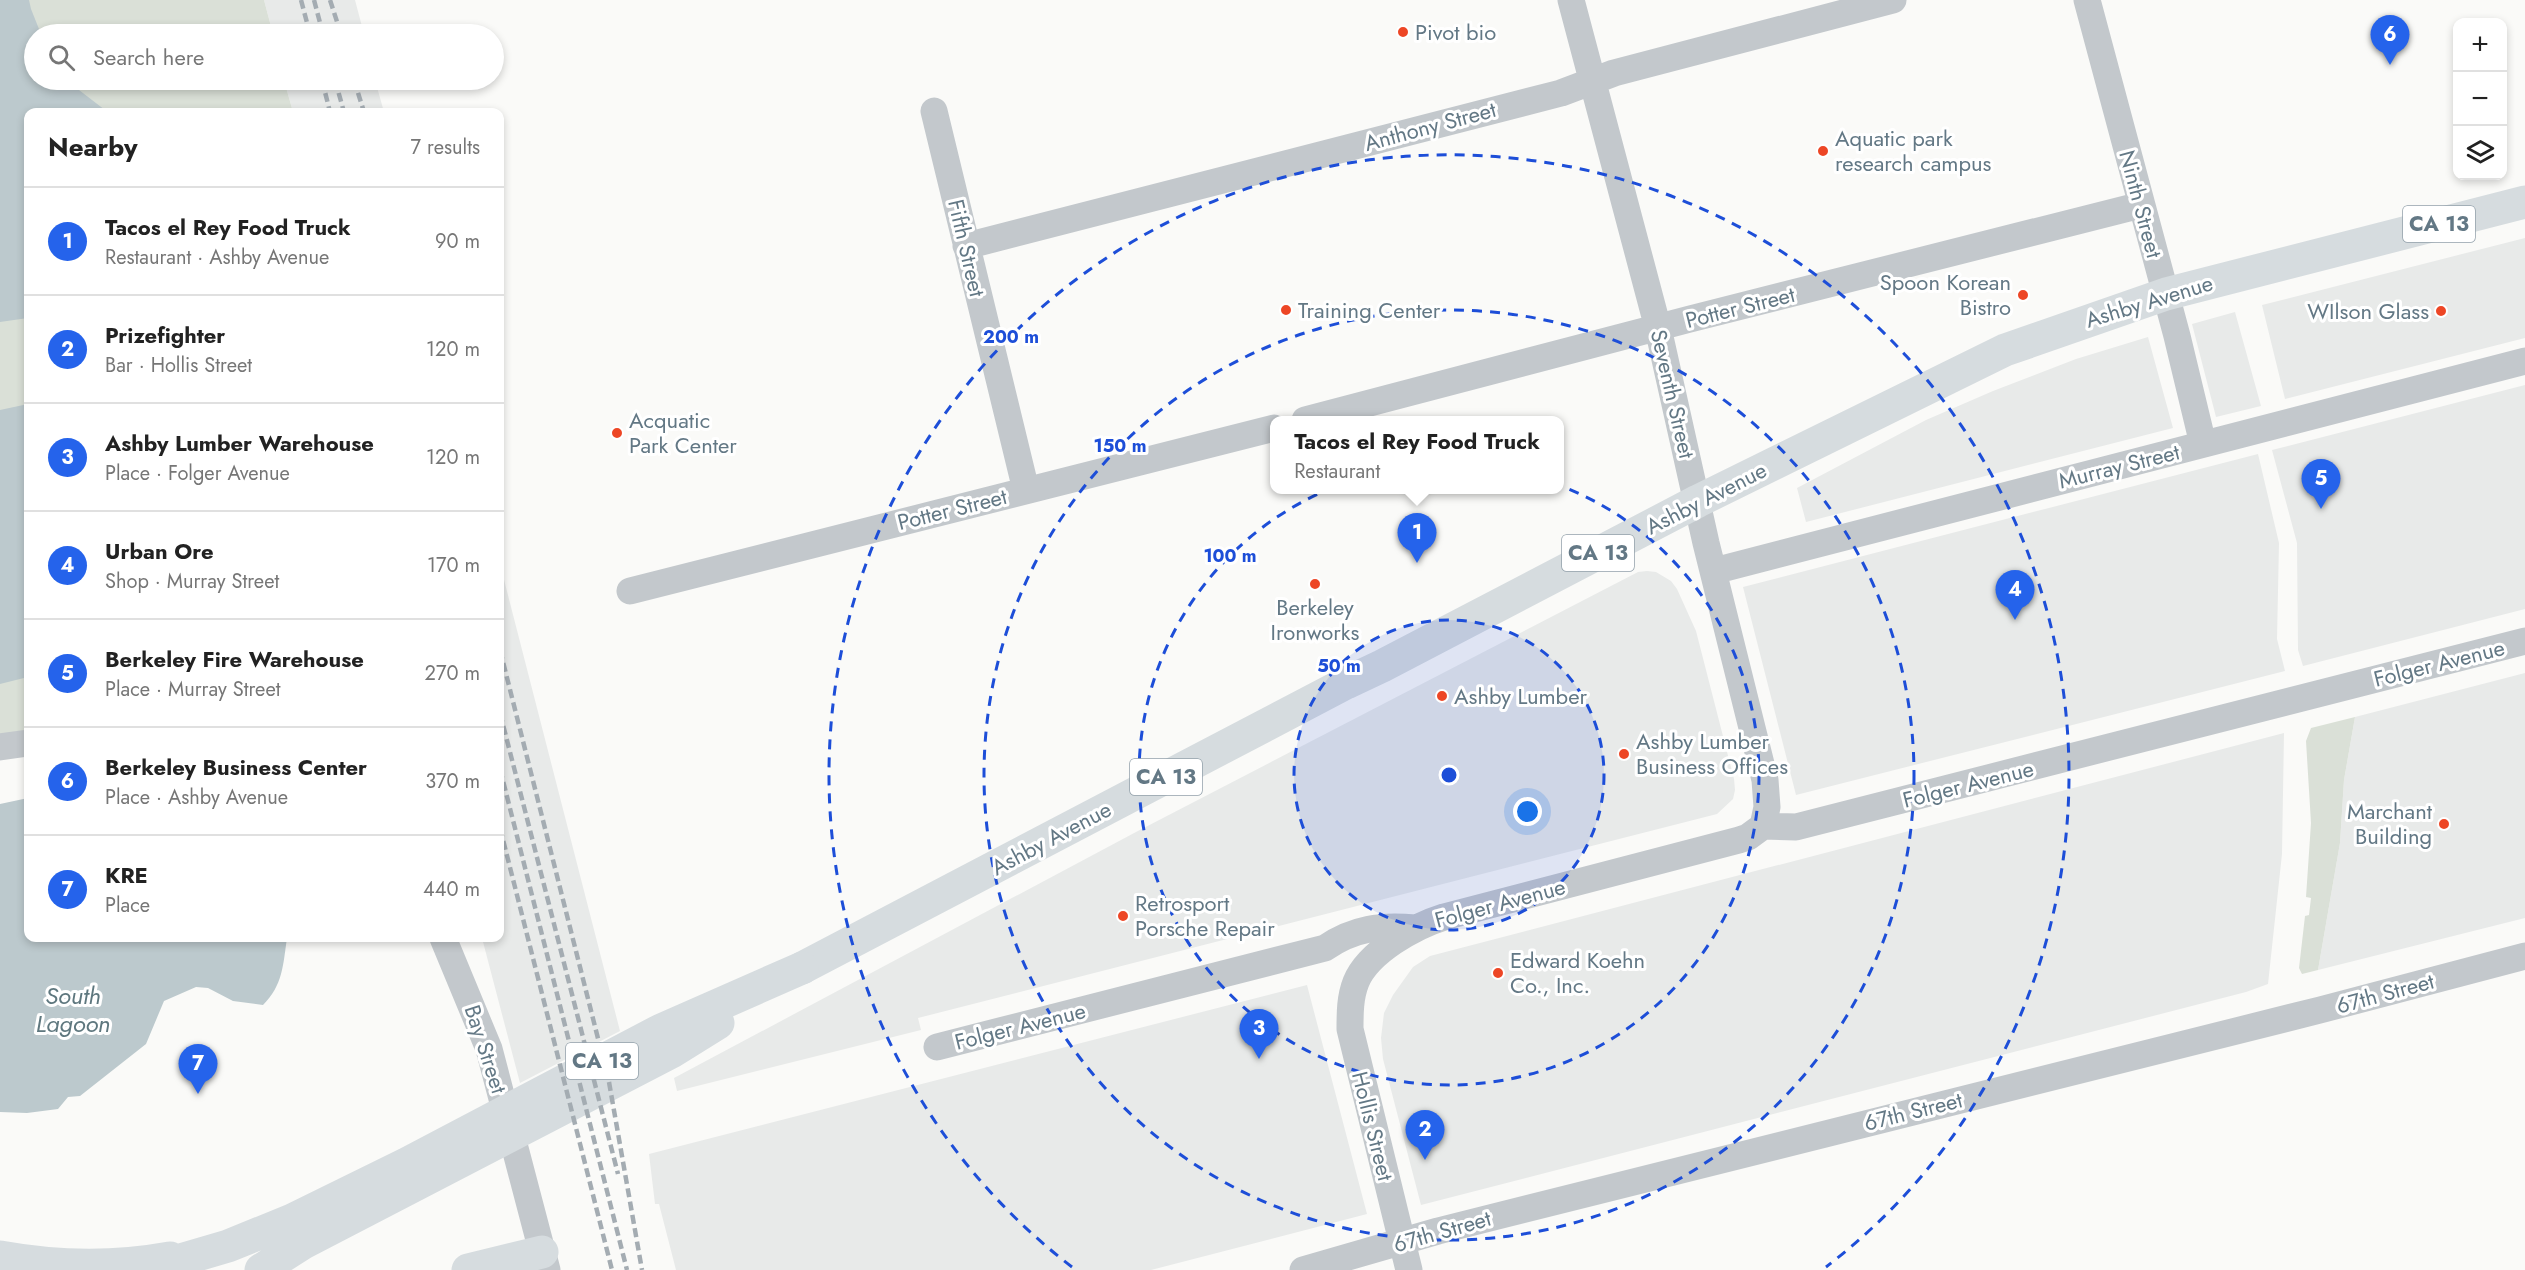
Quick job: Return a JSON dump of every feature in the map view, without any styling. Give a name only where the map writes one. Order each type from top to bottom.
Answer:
[{"type":"main road","name":"Ashby Avenue","points":[[802,968],[1698,501],[2005,350],[2166,294],[2525,202]]},
{"type":"main road","name":"CA 13","points":[[261,1270],[303,1244],[673,1051],[802,968]]},
{"type":"main road","name":"CA 13","points":[[146,1270],[217,1249],[292,1220],[406,1164],[661,1030],[802,968]]},
{"type":"main road","points":[[282,1270],[417,1185]]},
{"type":"main road","points":[[0,1257],[81,1264],[147,1261],[204,1250],[292,1220]]},
{"type":"main road","points":[[468,1270],[545,1261]]},
{"type":"street","name":"Seventh Street","points":[[1571,0],[1658,328],[1765,780],[1767,807],[1763,825]]},
{"type":"street","name":"Anthony Street","points":[[966,246],[1561,93],[1614,73],[1893,0]]},
{"type":"street","name":"Ninth Street","points":[[2087,0],[2166,294],[2203,444]]},
{"type":"street","name":"Fifth Street","points":[[934,111],[1026,489]]},
{"type":"street","name":"Potter Street","points":[[1320,416],[2141,206]]},
{"type":"street","name":"Murray Street","points":[[1714,572],[2525,361]]},
{"type":"street","name":"Potter Street","points":[[630,591],[1026,489],[1270,429]]},
{"type":"street","name":"Folger Avenue","points":[[1376,956],[1393,941],[1415,928],[1444,917],[1739,840],[1748,837],[1763,825],[1796,826],[2525,641]]},
{"type":"street","points":[[0,747],[24,744]]},
{"type":"street","name":"Folger Avenue","points":[[937,1047],[1325,948],[1341,937],[1384,925],[1415,928]]},
{"type":"street","name":"Bay Street","points":[[445,942],[478,1018],[498,1081],[545,1261]]},
{"type":"street","points":[[1325,948],[1342,960],[1356,980]]},
{"type":"street","name":"Hollis Street","points":[[1376,956],[1356,980],[1351,1002],[1350,1029],[1409,1270]]},
{"type":"street","name":"67th Street","points":[[1303,1270],[1402,1241],[1584,1194],[2320,1010],[2525,956]]},
{"type":"shaded area","points":[[0,0],[264,0],[270,24],[24,24],[24,90],[287,90],[292,108],[24,108],[24,731],[0,735]]},
{"type":"shaded area","points":[[264,0],[355,0],[361,24],[270,24]]},
{"type":"shaded area","points":[[287,90],[378,90],[383,108],[292,108]]},
{"type":"shaded area","name":"WIlson Glass","points":[[2525,238],[2525,338],[2285,399],[2262,305]]},
{"type":"shaded area","points":[[2235,312],[2261,406],[2216,417],[2192,324]]},
{"type":"shaded area","points":[[2148,337],[2173,428],[1806,522],[1797,488],[1926,420],[1993,391],[2076,359]]},
{"type":"shaded area","points":[[2525,385],[2525,609],[2303,666],[2298,650],[2297,543],[2272,450]]},
{"type":"shaded area","points":[[2258,454],[2279,543],[2277,639],[2285,671],[1796,795],[1743,587]]},
{"type":"shaded area","points":[[1638,572],[1656,572],[1671,581],[1696,631],[1734,779],[1733,799],[1717,814],[918,1018],[921,1030],[677,1091],[674,1078],[1136,832]]},
{"type":"shaded area","points":[[504,580],[620,1031],[520,1083],[483,942],[504,942]]},
{"type":"shaded area","name":"Marchant Building","points":[[2525,673],[2525,918],[2318,970],[2340,843],[2344,780],[2355,717]]},
{"type":"shaded area","points":[[2355,717],[2344,780],[2340,843],[2318,970],[2302,974],[2299,968],[2305,916],[2309,915],[2311,898],[2306,897],[2311,823],[2306,741],[2311,728]]},
{"type":"shaded area","points":[[2284,733],[2282,854],[2268,984],[2246,992],[1421,1205],[1383,1059],[1381,1038],[1384,1013],[1393,995],[1413,967],[1430,956]]},
{"type":"shaded area","points":[[1307,985],[1367,1214],[1151,1270],[676,1270],[659,1204],[655,1204],[649,1154]]},
{"type":"water","points":[[0,0],[29,0],[37,24],[24,24],[24,90],[79,90],[102,108],[24,108],[24,319],[0,322]]},
{"type":"water","points":[[24,405],[24,678],[0,684],[0,410]]},
{"type":"water","name":"South Lagoon","points":[[24,799],[24,942],[286,942],[283,966],[275,990],[263,1005],[233,1001],[208,988],[196,987],[164,1001],[146,1044],[80,1096],[68,1097],[58,1109],[27,1113],[0,1112],[0,804]]},
{"type":"railway","points":[[301,0],[307,24]]},
{"type":"railway","points":[[314,0],[320,24]]},
{"type":"railway","points":[[330,0],[338,24]]},
{"type":"railway","points":[[324,90],[329,108]]},
{"type":"railway","points":[[338,90],[343,108]]},
{"type":"railway","points":[[357,90],[363,108]]},
{"type":"railway","points":[[504,666],[609,1082],[642,1270]]},
{"type":"railway","points":[[504,729],[618,1174]]},
{"type":"railway","points":[[504,785],[627,1270]]},
{"type":"railway","points":[[504,844],[612,1270]]},
{"type":"place","name":"Pivot bio","points":[[1403,32]]},
{"type":"place","name":"Berkeley Business Center","points":[[2390,65]]},
{"type":"place","name":"Aquatic park research campus","points":[[1823,151]]},
{"type":"place","name":"Spoon Korean Bistro","points":[[2023,295]]},
{"type":"place","name":"Training Center","points":[[1286,310]]},
{"type":"place","name":"WIlson Glass","points":[[2441,311]]},
{"type":"place","name":"Acquatic Park Center","points":[[617,433]]},
{"type":"place","name":"Berkeley Fire Warehouse","points":[[2321,509]]},
{"type":"place","name":"Tacos el Rey Food Truck","points":[[1417,563]]},
{"type":"place","name":"Berkeley Ironworks","points":[[1315,584]]},
{"type":"place","name":"Urban Ore","points":[[2015,620]]},
{"type":"place","name":"Ashby Lumber","points":[[1442,696]]},
{"type":"place","name":"Ashby Lumber Business Offices","points":[[1624,754]]},
{"type":"place","name":"Marchant Building","points":[[2444,824]]},
{"type":"place","name":"Retrosport Porsche Repair","points":[[1123,916]]},
{"type":"place","name":"Edward Koehn Co., Inc.","points":[[1498,973]]},
{"type":"place","name":"Ashby Lumber Warehouse","points":[[1259,1059]]},
{"type":"place","name":"KRE","points":[[198,1094]]},
{"type":"place","name":"Prizefighter","points":[[1425,1160]]}]
